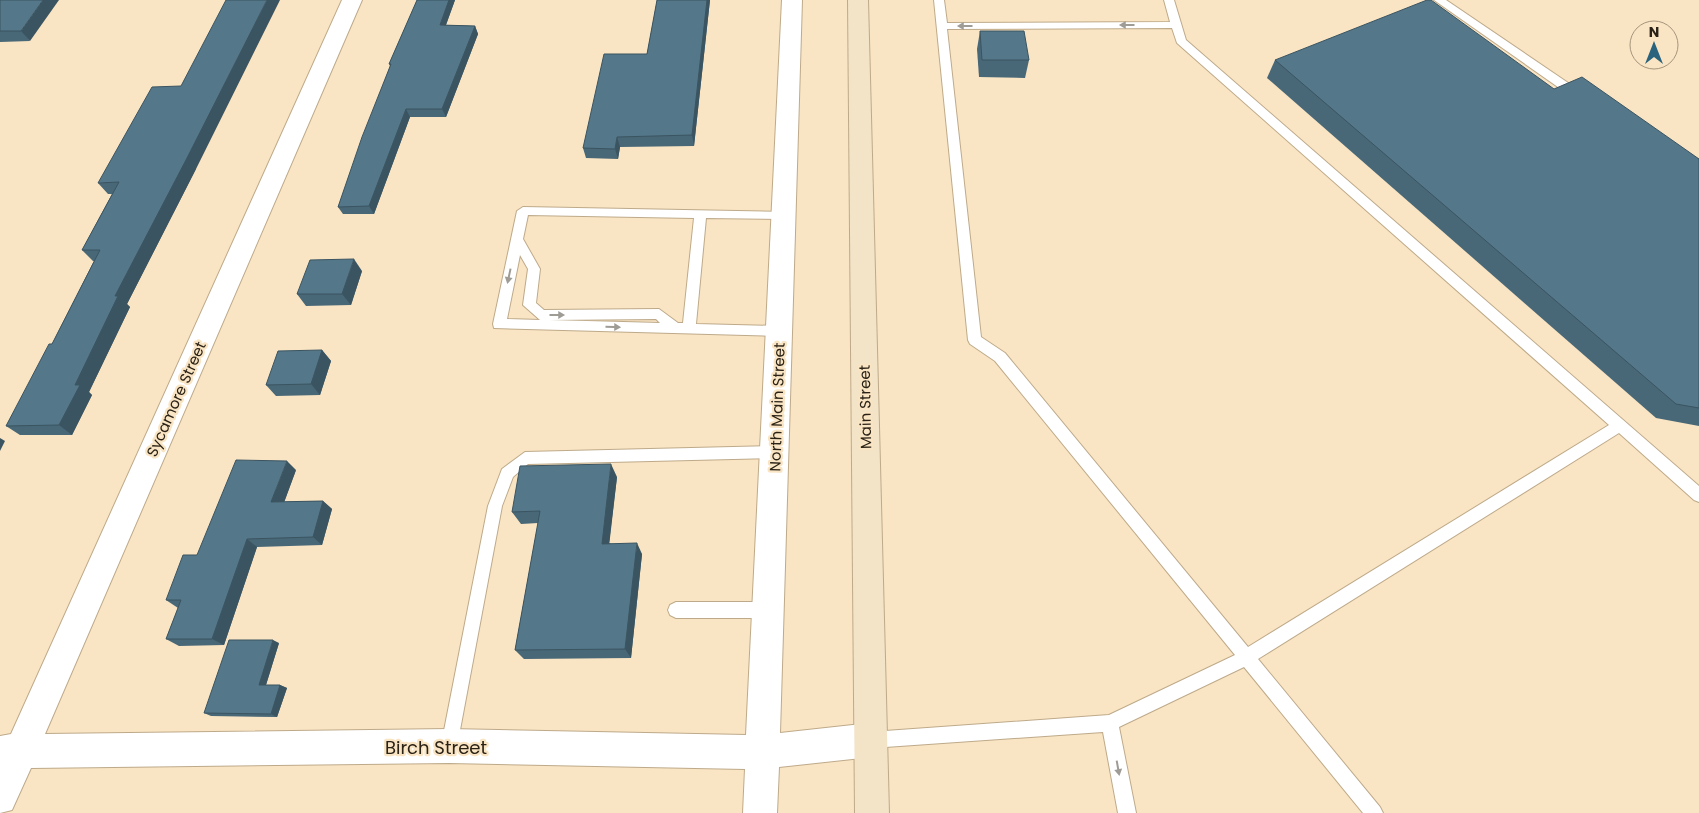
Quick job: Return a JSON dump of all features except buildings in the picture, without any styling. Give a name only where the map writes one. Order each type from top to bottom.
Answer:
[{"type":"main road","name":"Main Street","points":[[858,0],[872,813]]},
{"type":"street","name":"Sycamore Street","points":[[0,798],[10,751],[352,0]]},
{"type":"street","name":"North Main Street","points":[[760,813],[764,752],[792,0]]},
{"type":"street","name":"Birch Street","points":[[10,751],[449,746],[764,752],[871,740]]},
{"type":"lane","points":[[939,0],[975,340],[1000,357],[1374,813]]},
{"type":"lane","points":[[1169,0],[1181,41],[1699,495]]},
{"type":"lane","points":[[1439,0],[1585,100]]},
{"type":"lane","points":[[942,26],[1176,25]]},
{"type":"lane","points":[[779,331],[499,324],[523,211],[784,215]]},
{"type":"lane","points":[[682,329],[700,214]]},
{"type":"lane","points":[[517,239],[534,269],[529,305],[541,315],[659,314],[682,329]]},
{"type":"lane","points":[[871,740],[1110,723],[1246,658],[1620,425]]},
{"type":"lane","points":[[449,746],[495,506],[507,473],[525,458],[775,452]]},
{"type":"lane","points":[[676,610],[769,610]]},
{"type":"lane","points":[[1110,723],[1127,813]]}]
